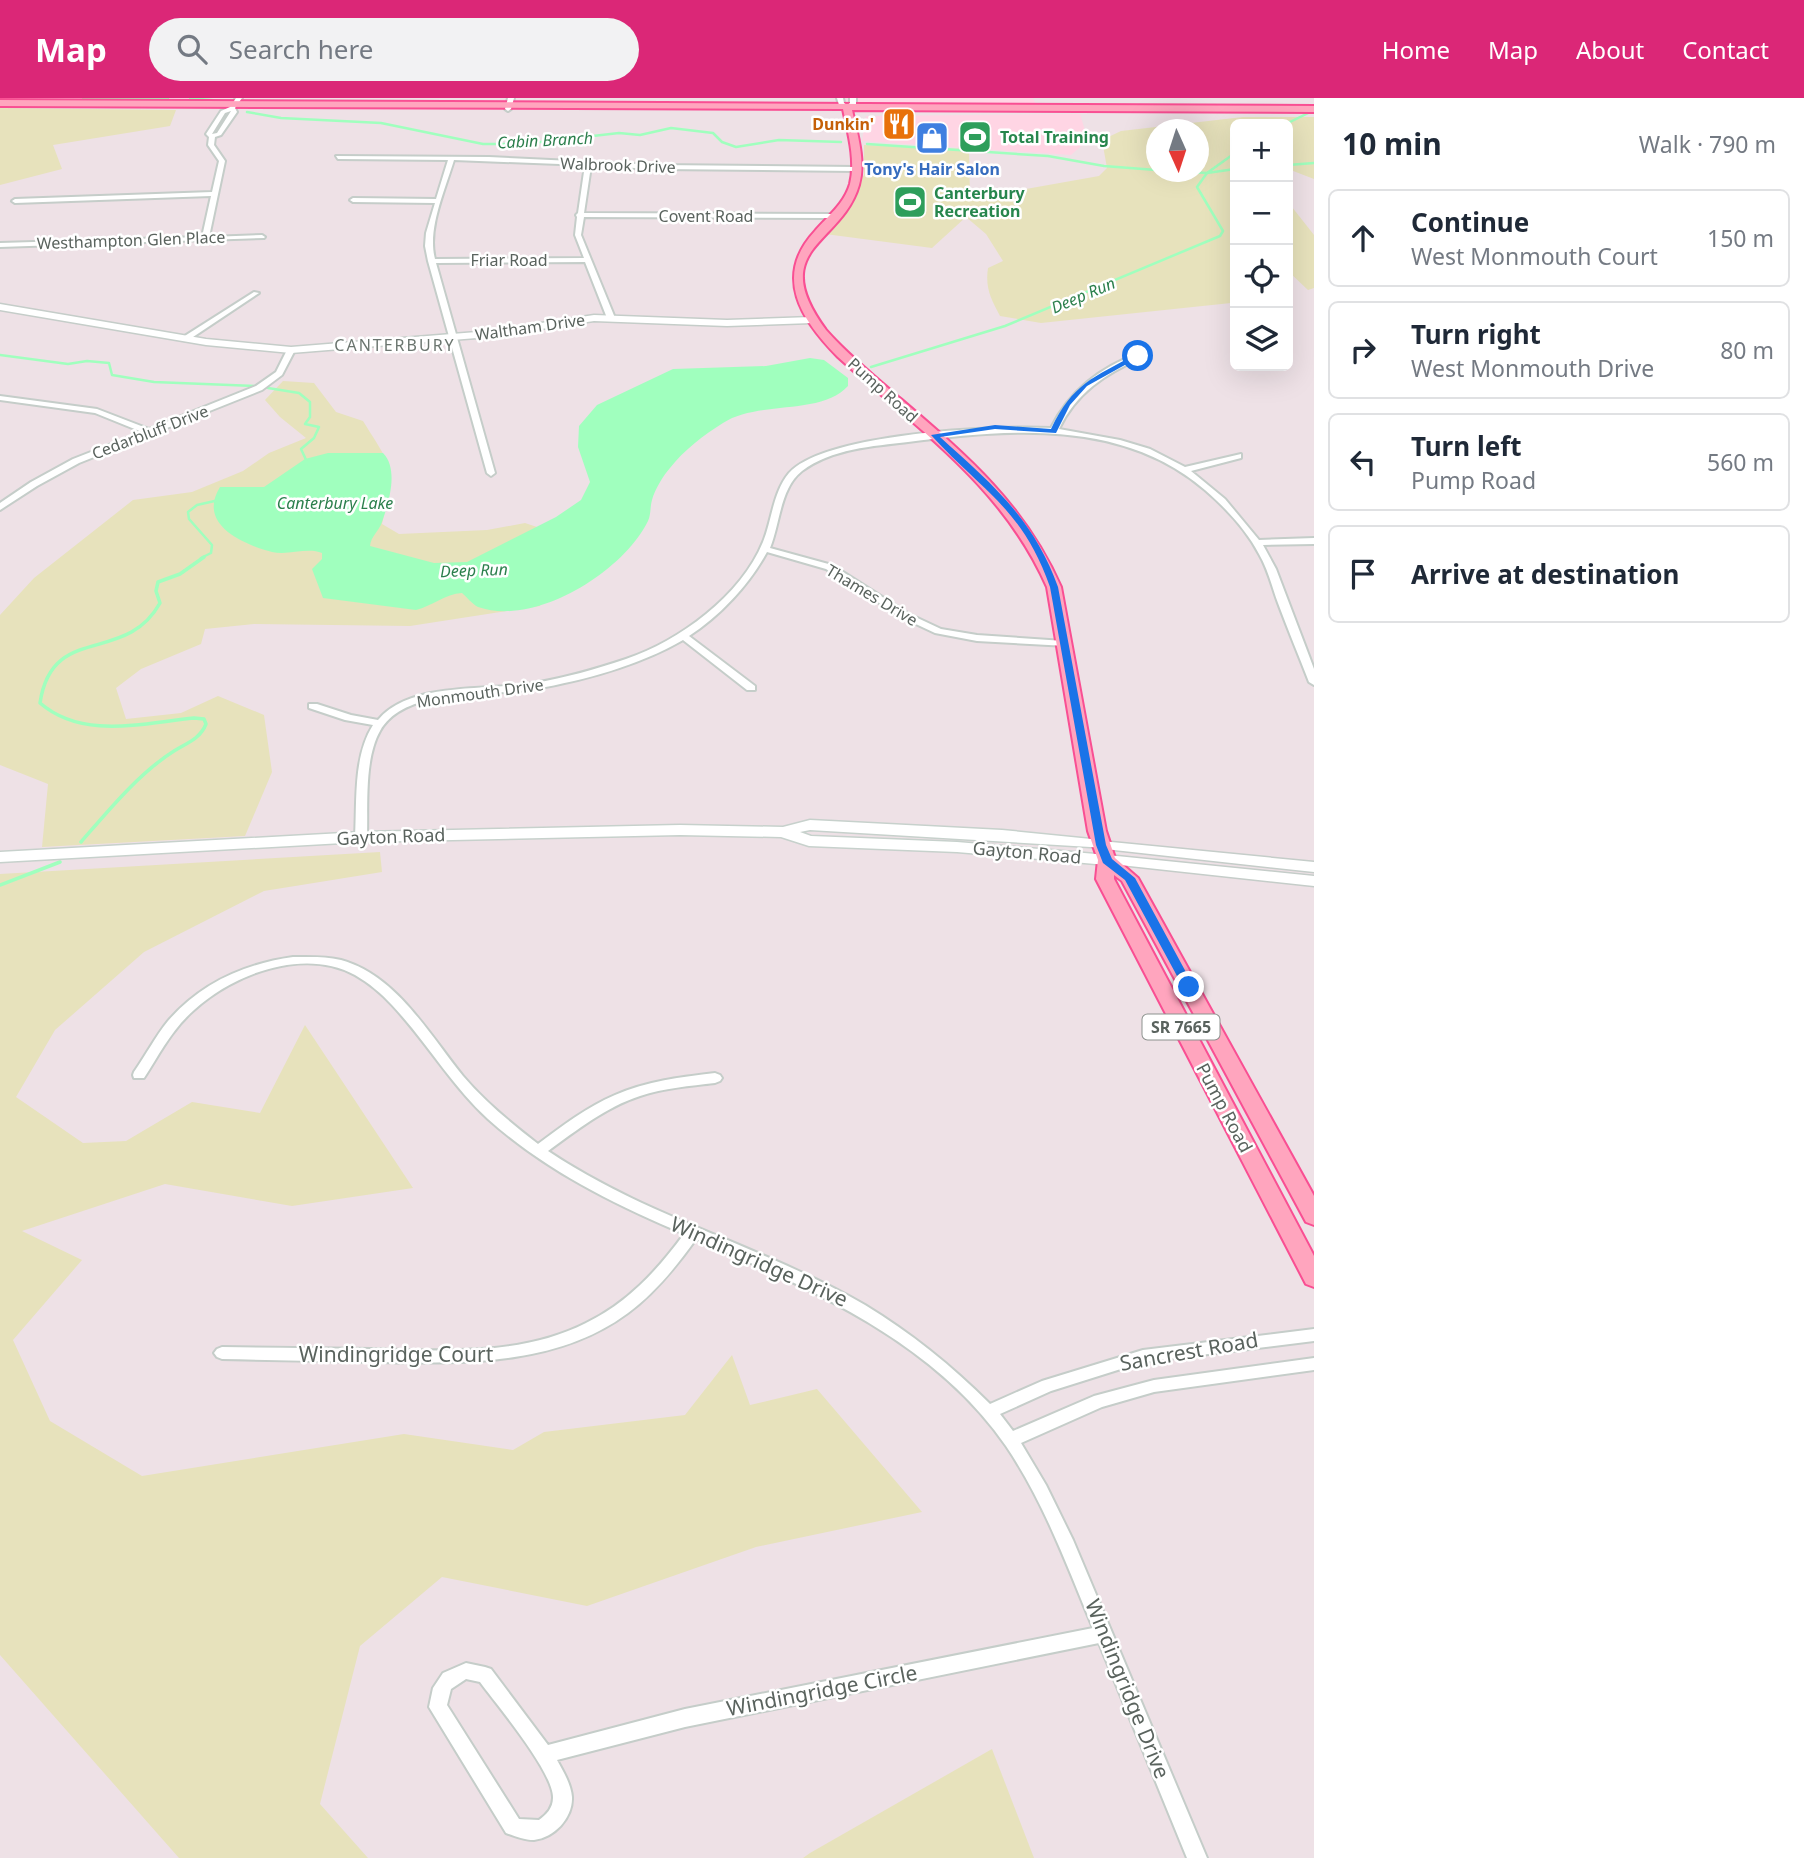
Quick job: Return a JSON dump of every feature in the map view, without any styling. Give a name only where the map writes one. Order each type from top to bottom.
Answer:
[{"type":"main road","points":[[0,105],[849,105],[1314,111]]},
{"type":"main road","name":"Pump Road","points":[[849,105],[856,169],[849,198],[809,242],[800,264],[800,287],[812,320],[827,339],[1003,498],[1030,535],[1054,587],[1104,853],[1105,879],[1314,1278]]},
{"type":"main road","name":"Gayton Road","points":[[0,857],[361,837],[680,830],[783,832],[809,841],[1104,853]]},
{"type":"main road","name":"Pump Road","points":[[1104,853],[1129,878],[1314,1216]]},
{"type":"street","name":"Pump Road","points":[[841,98],[841,103],[849,105]]},
{"type":"street","points":[[205,238],[222,161],[211,145],[212,136],[219,134],[234,112],[235,103]]},
{"type":"street","name":"Walbrook Drive","points":[[338,157],[856,169]]},
{"type":"street","points":[[451,159],[428,239],[431,261],[491,473]]},
{"type":"street","points":[[588,164],[578,235],[611,318]]},
{"type":"street","points":[[15,201],[214,194]]},
{"type":"street","points":[[353,200],[438,201]]},
{"type":"street","name":"Covent Road","points":[[579,215],[832,216]]},
{"type":"street","name":"Westhampton Glen Place","points":[[0,245],[262,237]]},
{"type":"street","name":"Friar Road","points":[[431,261],[586,260]]},
{"type":"street","points":[[184,339],[256,293]]},
{"type":"street","name":"Waltham Drive","points":[[0,307],[184,339],[292,350],[454,338],[611,318],[727,323],[812,320]]},
{"type":"street","name":"Cedarbluff Drive","points":[[0,507],[66,466],[259,388],[279,373],[292,350]]},
{"type":"street","points":[[1054,432],[1067,404],[1084,385],[1138,356]]},
{"type":"street","points":[[0,398],[97,411],[150,432]]},
{"type":"street","name":"Monmouth Drive","points":[[379,723],[390,713],[420,699],[519,689],[573,677],[683,636],[735,587],[765,549],[789,479],[799,469],[841,452],[995,427],[1054,432],[1123,444],[1159,457],[1196,479],[1229,511],[1256,543],[1271,569],[1314,682]]},
{"type":"street","points":[[1183,470],[1238,456]]},
{"type":"street","points":[[1256,543],[1314,541]]},
{"type":"street","name":"Thames Drive","points":[[765,549],[829,567],[906,616],[938,631],[978,638],[1064,644]]},
{"type":"street","points":[[683,636],[751,688]]},
{"type":"street","points":[[313,706],[349,718],[379,723],[370,746],[361,837]]},
{"type":"street","name":"Gayton Road","points":[[1104,853],[1314,867]]},
{"type":"street","name":"Gayton Road","points":[[1104,853],[1314,881]]},
{"type":"street","name":"Windingridge Drive","points":[[139,1075],[186,1010],[234,976],[282,962],[317,961],[339,964],[364,974],[384,990],[474,1097],[538,1151],[618,1199],[807,1281],[859,1307],[944,1370],[989,1412],[1010,1440],[1045,1498],[1065,1540],[1197,1858]]},
{"type":"street","points":[[538,1151],[594,1109],[616,1097],[664,1083],[715,1078]]},
{"type":"street","name":"Windingridge Court","points":[[222,1353],[474,1358],[533,1350],[595,1326],[638,1298],[668,1266],[693,1232]]},
{"type":"street","name":"Sancrest Road","points":[[989,1412],[1060,1381],[1143,1356],[1314,1335]]},
{"type":"street","name":"Sancrest Road","points":[[1010,1440],[1100,1401],[1154,1386],[1314,1364]]},
{"type":"street","name":"Windingridge Circle","points":[[542,1755],[685,1718],[1105,1634]]},
{"type":"street","points":[[466,1671],[485,1675],[542,1755],[562,1791],[563,1802],[553,1821],[544,1828],[523,1830],[513,1826],[438,1707],[441,1687],[456,1673],[466,1671]]},
{"type":"shaded area","points":[[853,98],[1033,98],[1037,108],[861,105]]},
{"type":"shaded area","points":[[0,108],[176,110],[170,126],[53,145],[62,169],[0,185]]},
{"type":"shaded area","points":[[1080,114],[1088,140],[1071,155],[862,141],[866,116]]},
{"type":"shaded area","points":[[1243,117],[1314,117],[1314,179],[1293,171],[1293,119],[1230,119],[1230,303],[1041,323],[1000,316],[990,293],[987,275],[988,268],[1003,261],[986,234],[966,217],[932,248],[825,234],[864,175],[864,145],[969,149],[970,199],[1099,176],[1107,168],[1102,140],[1121,131],[1146,128],[1146,182],[1209,182],[1209,121]]},
{"type":"shaded area","points":[[1293,208],[1314,235],[1314,288],[1308,290],[1293,276]]},
{"type":"shaded area","points":[[283,381],[314,383],[336,412],[363,421],[389,469],[389,490],[382,524],[399,534],[487,530],[525,523],[537,527],[540,606],[410,626],[254,624],[205,629],[201,644],[141,669],[116,688],[126,719],[181,713],[218,696],[264,715],[272,772],[245,836],[42,847],[48,784],[0,765],[0,615],[34,578],[133,500],[192,492],[243,471],[269,453],[306,438],[280,417],[265,400]]},
{"type":"shaded area","points":[[380,852],[382,872],[264,891],[144,952],[55,1030],[16,1097],[83,1143],[126,1141],[192,1102],[260,1113],[305,1025],[413,1188],[292,1206],[165,1184],[22,1231],[82,1260],[13,1340],[50,1421],[142,1476],[404,1434],[513,1450],[544,1432],[685,1415],[732,1355],[750,1405],[817,1389],[922,1512],[756,1547],[587,1606],[442,1577],[360,1646],[320,1804],[368,1858],[179,1858],[0,1655],[0,874]]},
{"type":"shaded area","points":[[992,1749],[1034,1858],[803,1858],[810,1853]]},
{"type":"water","name":"Canterbury Lake","points":[[810,358],[824,360],[848,378],[848,386],[822,401],[737,416],[709,432],[681,455],[665,475],[653,496],[648,521],[619,559],[575,591],[525,609],[501,611],[478,607],[462,593],[416,610],[323,598],[312,569],[322,559],[322,553],[278,553],[248,544],[226,530],[218,522],[214,512],[214,500],[220,487],[264,487],[305,459],[328,453],[383,453],[391,468],[391,486],[382,522],[370,546],[434,563],[467,562],[556,517],[581,500],[590,482],[578,447],[579,426],[597,405],[673,369],[766,366]]},
{"type":"waterway","name":"Cabin Branch","points":[[83,98],[168,98]]},
{"type":"waterway","name":"Cabin Branch","points":[[190,98],[221,101]]},
{"type":"waterway","name":"Deep Run","points":[[1293,120],[1314,110]]},
{"type":"waterway","name":"Cabin Branch","points":[[247,112],[281,118],[381,123],[483,144],[523,144],[619,133],[640,135],[671,128],[713,133],[722,142],[736,147],[779,140],[841,142]]},
{"type":"waterway","name":"Cabin Branch","points":[[867,144],[1048,156],[1104,166],[1146,169]]},
{"type":"waterway","name":"Deep Run","points":[[1209,172],[1230,157]]},
{"type":"waterway","name":"Deep Run","points":[[1293,165],[1314,163]]},
{"type":"waterway","name":"Deep Run","points":[[1209,173],[1230,170]]},
{"type":"waterway","name":"Deep Run","points":[[871,367],[1005,326],[1220,236],[1223,231],[1197,187],[1201,182]]},
{"type":"waterway","points":[[0,355],[68,364],[87,361],[109,363],[112,375],[154,382],[255,386]]},
{"type":"waterway","points":[[268,388],[299,393],[310,402],[310,417],[305,424],[319,427],[314,438],[301,449],[308,464]]},
{"type":"waterway","name":"Deep Run","points":[[201,558],[211,553],[212,545],[189,519],[188,512],[197,505],[219,500]]},
{"type":"waterway","name":"Deep Run","points":[[81,842],[136,781],[161,760],[197,737],[206,724],[204,719],[194,718],[114,726],[75,722],[40,703],[47,678],[59,662],[74,652],[128,634],[145,622],[160,603],[156,591],[158,582],[180,574],[204,557]]},
{"type":"waterway","name":"Deep Run","points":[[0,885],[60,862]]},
{"type":"place","name":"Dunkin'","points":[[899,124]]},
{"type":"place","name":"Total Training","points":[[975,137]]},
{"type":"place","name":"Tony's Hair Salon","points":[[932,138]]},
{"type":"place","name":"Canterbury Recreation","points":[[910,202]]},
{"type":"district","name":"CANTERBURY","points":[[395,345]]},
{"type":"route","points":[[1138,356],[1111,368],[1084,385],[1067,404],[1054,432],[995,427],[934,435],[1003,498],[1045,561],[1054,587],[1101,845],[1107,860],[1129,878],[1189,987]]}]
